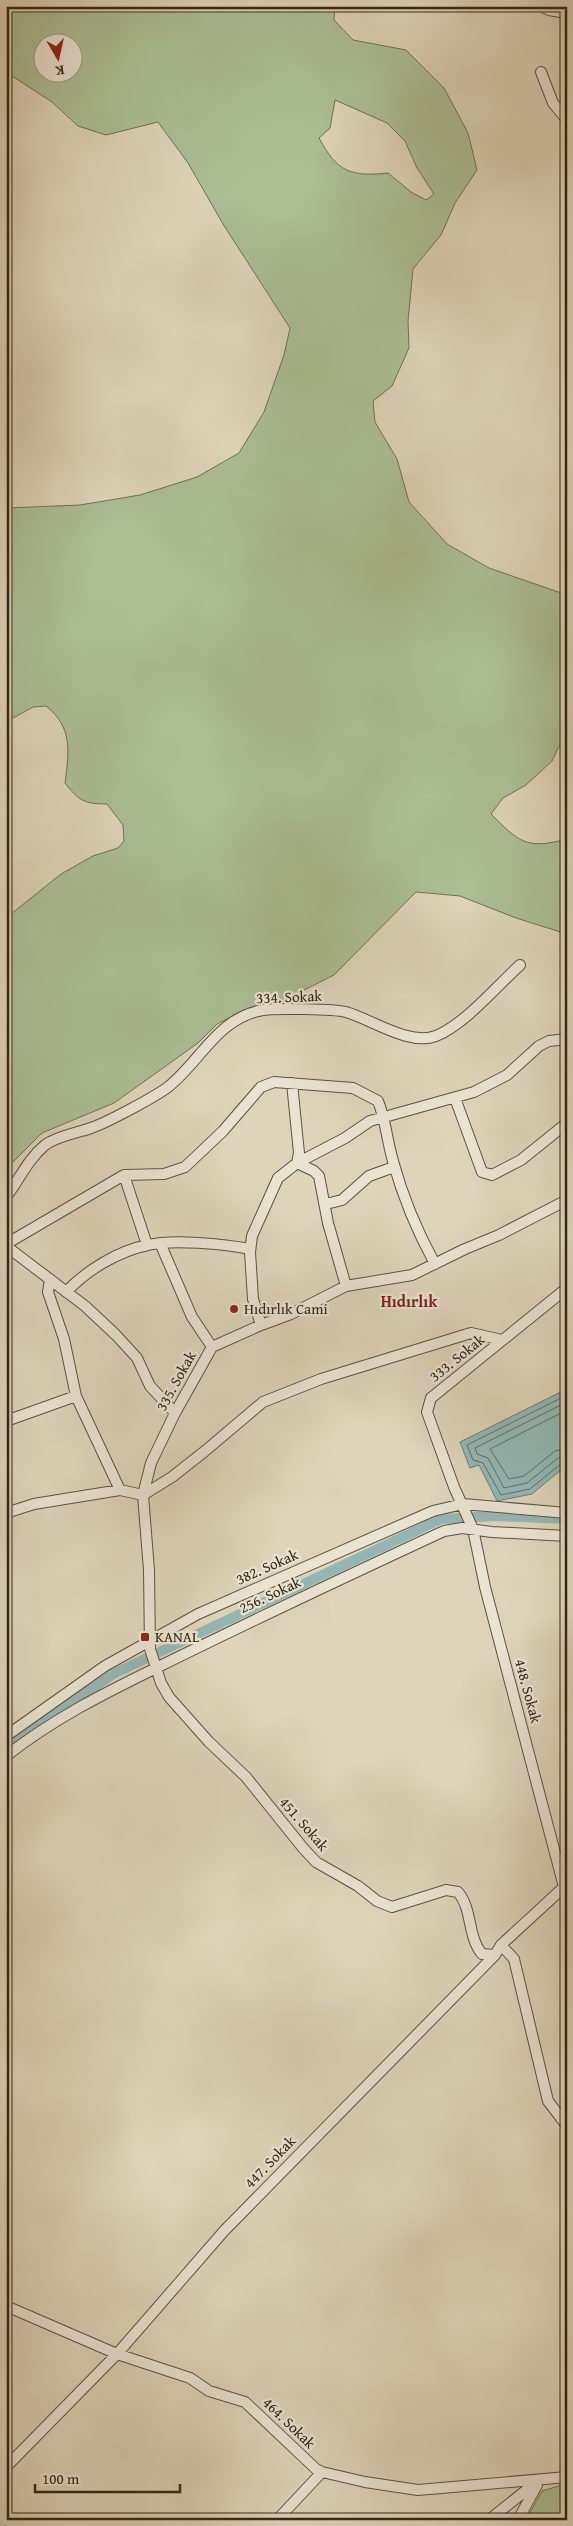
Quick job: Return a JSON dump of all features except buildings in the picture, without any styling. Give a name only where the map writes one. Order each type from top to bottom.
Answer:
[{"type":"street","points":[[541,6],[549,10],[567,13]]},
{"type":"street","points":[[541,72],[553,103],[567,120]]},
{"type":"street","name":"334. Sokak","points":[[6,1197],[35,1154],[47,1144],[94,1128],[166,1089],[179,1078],[218,1032],[247,1014],[265,1010],[345,1012],[382,1025],[406,1037],[423,1039],[436,1036],[455,1025],[520,965]]},
{"type":"street","points":[[261,1325],[253,1299],[250,1249],[252,1236],[278,1178],[297,1163],[345,1138],[370,1121],[474,1092],[507,1075],[525,1058],[549,1041],[567,1038]]},
{"type":"street","points":[[175,1413],[150,1386],[136,1358],[121,1340],[66,1292],[6,1245],[124,1175],[164,1174],[186,1167],[223,1131],[261,1087],[274,1082],[353,1088],[378,1101],[385,1117],[394,1167],[418,1234],[435,1264]]},
{"type":"street","points":[[292,1083],[299,1153],[297,1163]]},
{"type":"street","points":[[455,1098],[482,1172],[492,1175],[521,1160],[567,1123]]},
{"type":"street","points":[[297,1163],[314,1171],[319,1176],[326,1204],[328,1223],[346,1286]]},
{"type":"street","points":[[326,1204],[342,1200],[369,1176],[394,1167]]},
{"type":"street","points":[[124,1175],[146,1245]]},
{"type":"street","name":"335. Sokak","points":[[150,1645],[149,1570],[143,1495],[151,1462],[175,1413],[212,1347],[291,1314],[346,1286],[412,1275],[465,1249],[500,1235],[567,1200]]},
{"type":"street","points":[[160,1244],[192,1318],[212,1347]]},
{"type":"street","points":[[66,1292],[80,1277],[100,1264],[146,1245],[231,1245],[250,1249]]},
{"type":"street","points":[[50,1279],[48,1292],[64,1338],[76,1396],[120,1490]]},
{"type":"street","name":"333. Sokak","points":[[464,1507],[427,1412],[431,1398],[567,1288]]},
{"type":"street","points":[[6,1513],[34,1504],[120,1490],[143,1495],[192,1462],[263,1402],[321,1379],[471,1334],[502,1340]]},
{"type":"street","points":[[6,1421],[76,1396]]},
{"type":"street","name":"382. Sokak","points":[[6,1736],[105,1666],[150,1645],[198,1614],[433,1511],[464,1507],[567,1513]]},
{"type":"street","name":"448. Sokak","points":[[464,1507],[473,1528],[485,1587],[565,1886]]},
{"type":"street","name":"256. Sokak","points":[[6,1756],[74,1710],[154,1665],[444,1531],[473,1528],[567,1536]]},
{"type":"street","name":"451. Sokak","points":[[150,1645],[154,1665],[169,1697],[209,1742],[246,1777],[316,1862],[358,1886],[377,1901],[392,1907],[446,1890],[458,1892],[464,1900],[474,1944],[482,1954],[495,1955]]},
{"type":"street","name":"447. Sokak","points":[[6,2467],[117,2354],[224,2231],[495,1955],[501,1946],[565,1886]]},
{"type":"street","points":[[501,1946],[514,1959],[548,2101],[567,2126]]},
{"type":"street","name":"464. Sokak","points":[[6,2306],[117,2354],[190,2378],[210,2391],[245,2402],[316,2470],[322,2472],[365,2482],[418,2490],[567,2477]]},
{"type":"street","points":[[277,2520],[322,2472]]},
{"type":"street","points":[[489,2520],[539,2480]]},
{"type":"street","points":[[518,2520],[539,2480]]},
{"type":"green space","points":[[6,6],[335,6],[334,20],[353,40],[406,50],[444,88],[468,133],[477,170],[455,203],[441,235],[413,269],[408,321],[409,348],[392,386],[373,401],[375,422],[397,459],[409,502],[447,544],[489,568],[567,595],[567,742],[559,746],[552,761],[526,785],[503,798],[491,814],[509,831],[524,841],[542,844],[567,839],[567,934],[516,918],[460,896],[416,892],[334,975],[280,1002],[237,1014],[217,1024],[198,1043],[114,1103],[42,1133],[6,1169],[6,918],[61,874],[93,856],[118,848],[124,841],[123,825],[107,804],[88,802],[79,798],[65,783],[68,761],[67,741],[65,731],[55,714],[46,706],[33,707],[6,722],[6,508],[80,505],[140,495],[197,477],[239,453],[264,412],[284,355],[290,328],[223,224],[188,163],[158,122],[106,135],[78,126],[52,102],[6,72]],"holes":[[[335,100],[387,123],[405,141],[417,168],[434,194],[426,200],[411,192],[388,173],[364,174],[346,170],[332,158],[319,138],[330,128]]]},
{"type":"green space","points":[[567,2485],[567,2520],[526,2520],[542,2491]]},
{"type":"water","points":[[567,1389],[567,1465],[532,1494],[497,1501],[479,1465],[470,1468],[460,1442]]},
{"type":"waterway","points":[[6,1747],[113,1674],[441,1519],[496,1516],[567,1519]]},
{"type":"place","name":"Hıdırlık Cami","points":[[234,1309]]},
{"type":"place","name":"KANAL","points":[[145,1637]]},
{"type":"district","name":"Hıdırlık","points":[[409,1301]]}]
